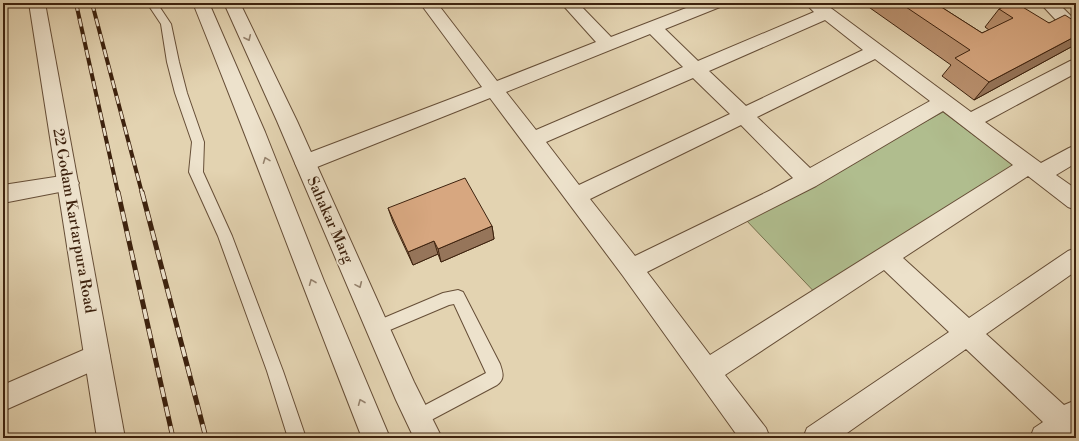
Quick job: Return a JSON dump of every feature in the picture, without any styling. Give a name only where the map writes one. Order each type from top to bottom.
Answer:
[{"type":"street","name":"22 Godam Kartarpura Road","points":[[37,3],[111,438]]},
{"type":"street","points":[[201,3],[255,132],[312,281],[376,438]]},
{"type":"street","name":"Sahakar Marg","points":[[232,3],[428,438]]},
{"type":"street","points":[[428,3],[631,269],[756,438]]},
{"type":"street","points":[[569,3],[609,45]]},
{"type":"street","points":[[1048,3],[1076,31]]},
{"type":"street","points":[[305,164],[609,45],[705,4]]},
{"type":"street","points":[[532,140],[696,69],[820,8],[1076,201]]},
{"type":"street","points":[[653,27],[809,180]]},
{"type":"street","points":[[574,196],[743,116],[876,50]]},
{"type":"street","points":[[970,121],[1072,71]]},
{"type":"street","points":[[631,269],[809,180],[944,102]]},
{"type":"street","points":[[707,372],[886,257],[1035,170],[1076,153]]},
{"type":"street","points":[[3,194],[68,182]]},
{"type":"street","points":[[886,257],[1065,427]]},
{"type":"street","points":[[817,438],[1076,258]]},
{"type":"street","points":[[3,398],[97,356]]},
{"type":"lane","points":[[152,3],[165,20],[181,93],[198,142],[199,149],[195,167],[196,172],[225,236],[297,438]]},
{"type":"lane","points":[[378,328],[448,298],[458,297],[494,370],[494,376],[491,379],[418,418]]},
{"type":"green space","points":[[943,112],[1024,173],[822,300],[746,220]]},
{"type":"building","points":[[900,3],[935,3],[982,33],[1013,18],[999,9],[1011,3],[1016,3],[1049,23],[1065,15],[1076,22],[1076,36],[989,82],[955,58],[970,50]]},
{"type":"building","points":[[465,178],[492,226],[438,249],[434,241],[408,252],[388,208]]},
{"type":"railway","points":[[76,3],[118,193]]},
{"type":"railway","points":[[92,3],[142,193]]},
{"type":"railway","points":[[118,192],[173,438]]},
{"type":"railway","points":[[142,192],[206,438]]}]
